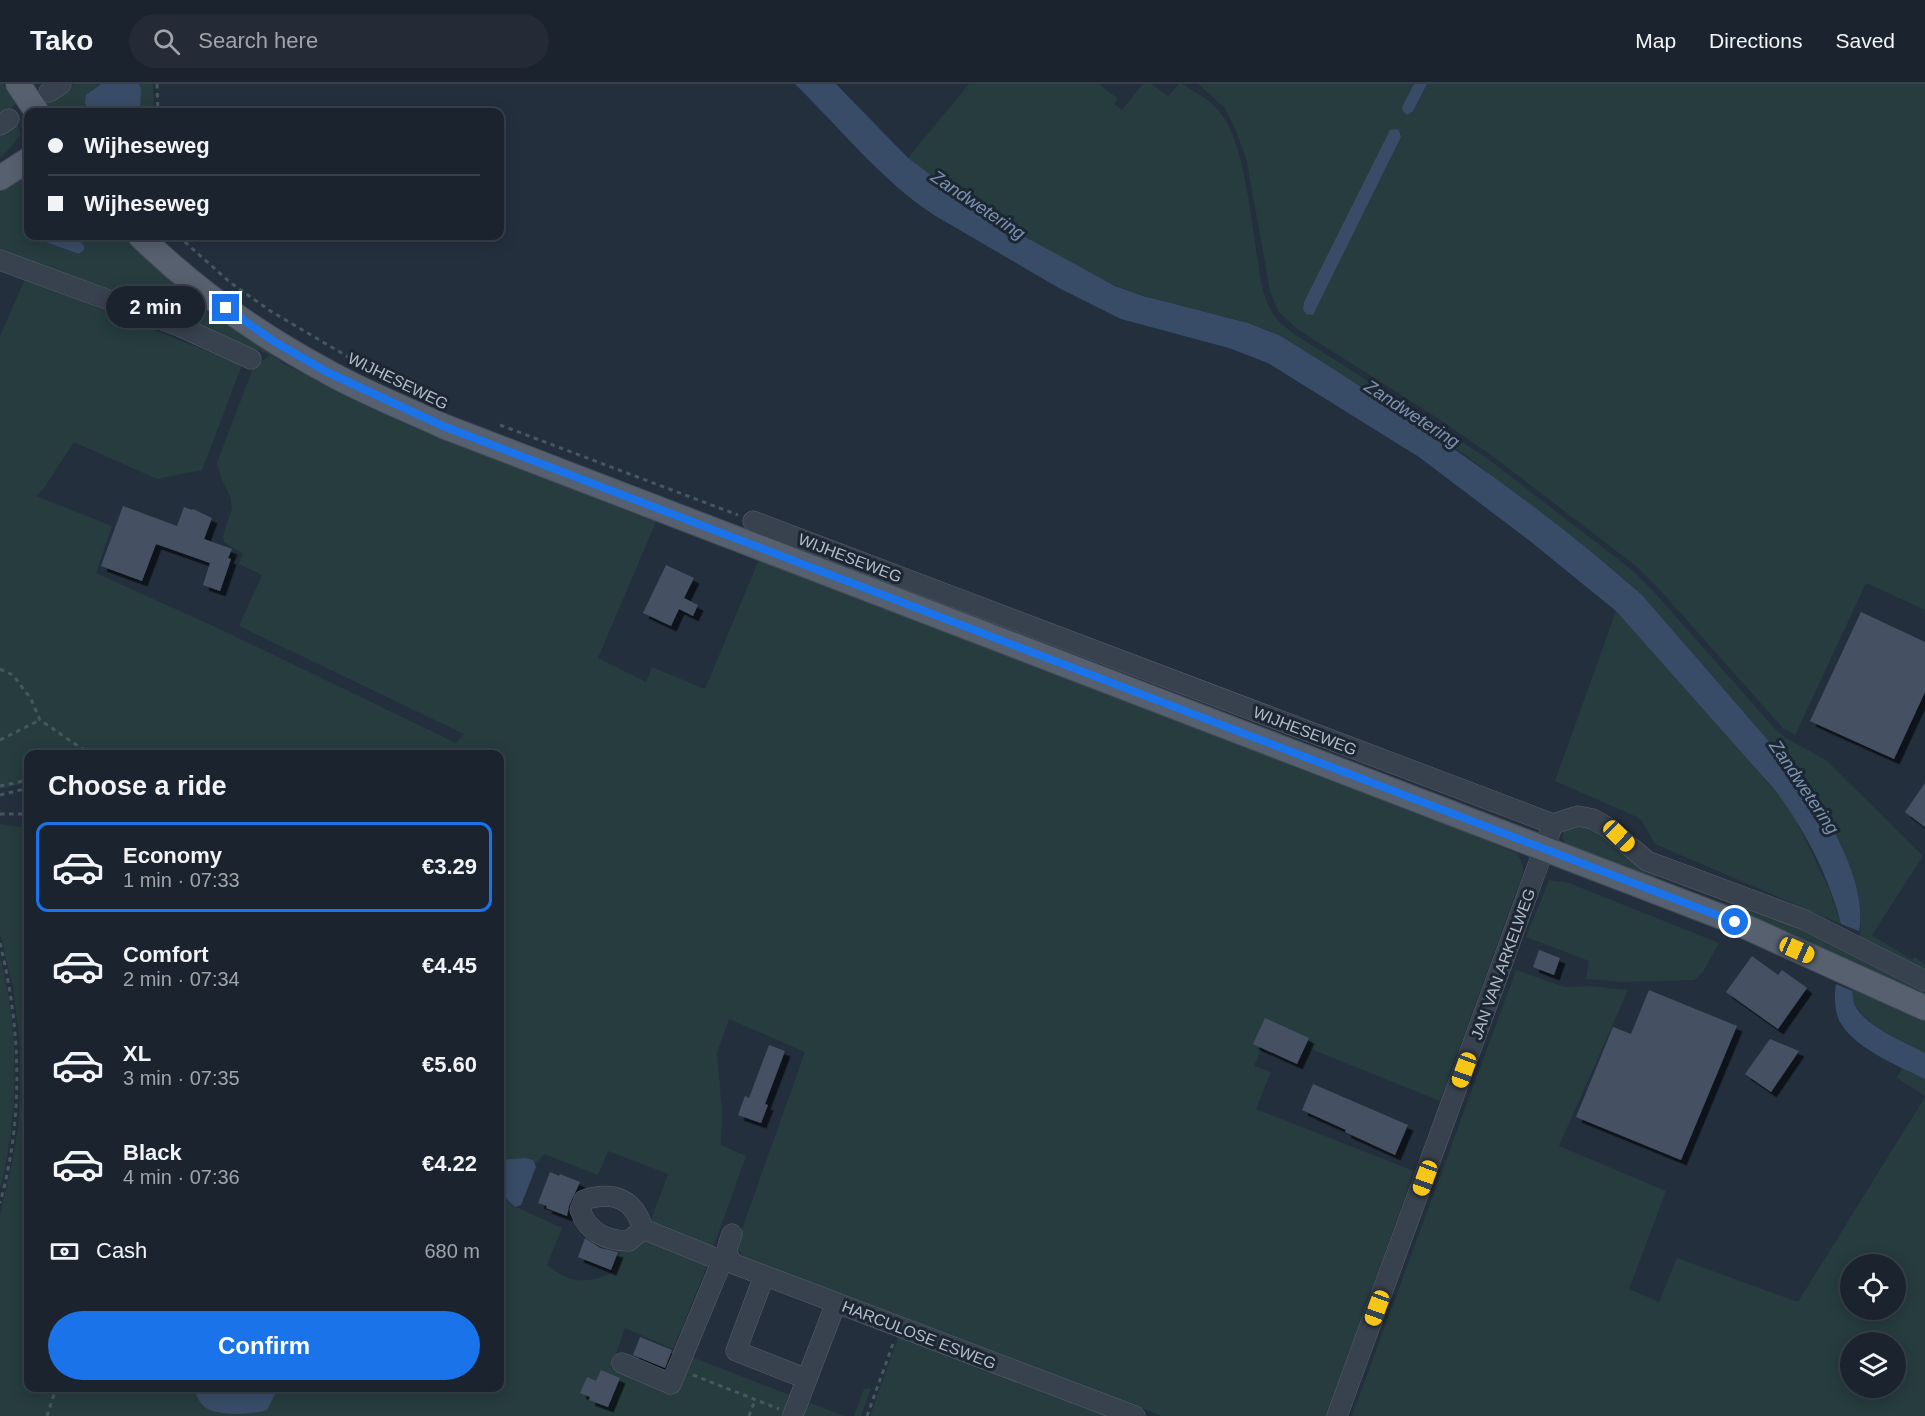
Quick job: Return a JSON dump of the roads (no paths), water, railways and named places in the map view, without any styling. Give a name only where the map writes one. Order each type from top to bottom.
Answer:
[{"type":"main road","points":[[18,84],[34,108]]},
{"type":"main road","points":[[0,178],[24,163]]},
{"type":"main road","name":"WIJHESEWEG","points":[[144,240],[188,279],[275,342],[327,372],[443,426],[1735,922],[1925,1008]]},
{"type":"street","points":[[0,260],[179,326],[251,359]]},
{"type":"street","name":"WIJHESEWEG","points":[[753,521],[1553,824]]},
{"type":"street","points":[[1544,849],[1553,824],[1578,816],[1593,819],[1607,827],[1647,861],[1746,897],[1821,928],[1925,981]]},
{"type":"street","name":"JAN VAN ARKELWEG","points":[[1337,1416],[1544,849]]},
{"type":"street","points":[[1735,922],[1746,897]]},
{"type":"street","name":"HARCULOSE ESWEG","points":[[643,1229],[1135,1416]]},
{"type":"street","points":[[622,1363],[671,1384],[725,1259],[732,1234]]},
{"type":"street","points":[[764,1276],[735,1351],[807,1379]]},
{"type":"street","points":[[793,1415],[836,1304]]},
{"type":"water","points":[[101,84],[139,84],[140,108],[87,108],[86,95]]},
{"type":"water","name":"Zandwetering","points":[[795,84],[836,84],[908,158],[959,196],[1018,233],[1115,286],[1143,296],[1248,323],[1279,335],[1420,426],[1556,524],[1642,595],[1806,784],[1836,835],[1853,874],[1860,913],[1859,931],[1841,924],[1830,888],[1814,853],[1774,789],[1616,611],[1530,541],[1419,457],[1268,363],[1229,348],[1121,319],[1059,288],[934,215],[879,170]]},
{"type":"water","points":[[1414,84],[1427,84],[1413,111],[1407,115],[1402,107]]},
{"type":"water","points":[[1390,130],[1399,130],[1401,137],[1313,315],[1306,314],[1303,309],[1304,302]]},
{"type":"water","points":[[40,240],[79,240],[84,250],[79,254]]},
{"type":"water","points":[[1836,984],[1852,991],[1856,1007],[1870,1022],[1925,1053],[1925,1079],[1868,1049],[1849,1034],[1839,1021],[1836,1011]]},
{"type":"water","points":[[525,1158],[533,1160],[536,1167],[521,1205],[516,1207],[504,1194],[504,1160]]},
{"type":"water","points":[[196,1392],[276,1392],[267,1410],[236,1414],[212,1411],[206,1408]]}]
